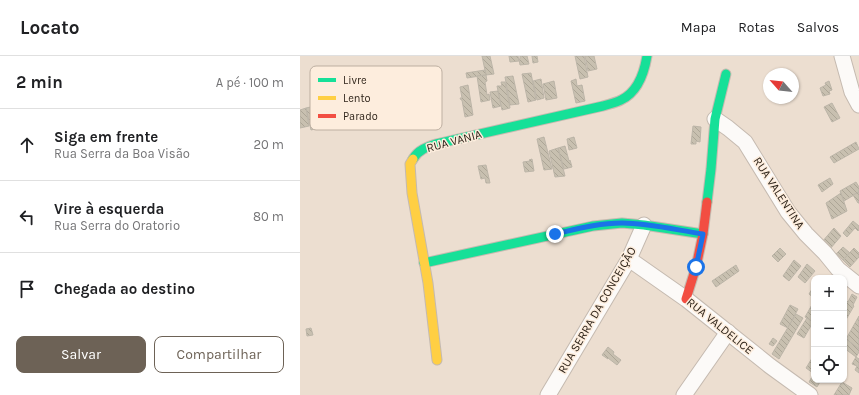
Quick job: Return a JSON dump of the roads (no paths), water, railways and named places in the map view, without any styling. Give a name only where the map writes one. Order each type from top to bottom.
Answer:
[{"type":"street","name":"RUA VANIA","points":[[437,360],[428,283],[412,193],[410,164],[415,155],[422,149],[436,144],[603,106],[621,100],[630,94],[637,86],[643,74],[647,56]]},
{"type":"street","points":[[842,56],[852,92],[859,105]]},
{"type":"street","points":[[686,299],[696,267],[703,234],[711,169],[715,119],[726,74]]},
{"type":"street","name":"RUA VALENTINA","points":[[715,119],[745,142],[788,212],[838,269],[859,286]]},
{"type":"street","points":[[424,263],[593,226],[622,223],[703,234]]},
{"type":"street","name":"RUA SERRA DA CONCEIÇÃO","points":[[548,395],[629,259],[644,225]]},
{"type":"street","name":"RUA VALDELICE","points":[[629,259],[686,299],[770,366],[810,395]]},
{"type":"street","points":[[684,395],[728,332]]}]
